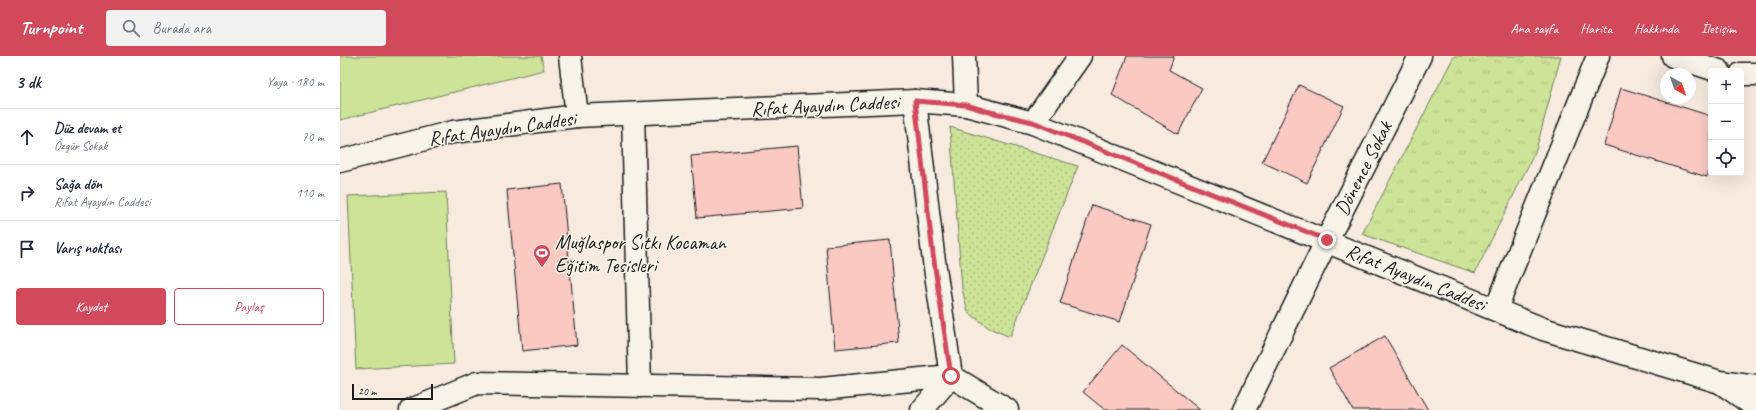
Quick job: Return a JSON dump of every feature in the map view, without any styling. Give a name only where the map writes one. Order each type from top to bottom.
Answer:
[{"type":"street","points":[[570,56],[577,116]]},
{"type":"street","points":[[964,56],[966,105]]},
{"type":"street","points":[[1033,122],[1080,56]]},
{"type":"street","name":"Dönence Sokak","points":[[1244,410],[1327,240],[1420,56]]},
{"type":"street","points":[[1496,309],[1598,56]]},
{"type":"street","points":[[1673,56],[1709,68]]},
{"type":"street","points":[[1744,74],[1756,74]]},
{"type":"street","points":[[915,101],[933,254],[951,376],[922,410]]},
{"type":"street","name":"Rıfat Ayaydın Caddesi","points":[[340,161],[452,132],[577,116],[915,101],[966,105],[1033,122],[1327,240],[1543,329],[1720,382]]},
{"type":"street","points":[[633,114],[640,386]]},
{"type":"street","points":[[411,410],[477,384],[821,389],[951,376],[1007,410]]},
{"type":"street","points":[[1720,382],[1756,387]]},
{"type":"street","points":[[1720,382],[1756,407]]},
{"type":"green space","points":[[340,56],[541,56],[544,70],[340,120]]},
{"type":"green space","points":[[1454,56],[1561,56],[1536,150],[1475,273],[1362,234]]},
{"type":"green space","points":[[950,127],[1078,166],[1010,337],[989,328],[968,312],[962,289]]},
{"type":"green space","points":[[446,192],[454,364],[356,369],[348,196]]},
{"type":"building","points":[[1127,56],[1174,56],[1169,70],[1202,88],[1178,134],[1112,95]]},
{"type":"building","points":[[1299,85],[1344,106],[1307,183],[1262,162]]},
{"type":"building","points":[[1621,88],[1660,100],[1660,104],[1672,104],[1708,115],[1707,177],[1604,145]]},
{"type":"building","points":[[797,146],[803,208],[697,218],[691,156]]},
{"type":"building","name":"Muğlaspor Sıtkı Kocaman Eğitim Tesisleri","points":[[562,184],[577,345],[522,351],[507,190]]},
{"type":"building","points":[[1092,205],[1151,224],[1120,322],[1060,303]]},
{"type":"building","points":[[890,240],[899,343],[835,349],[826,246]]},
{"type":"building","points":[[1385,336],[1428,410],[1353,410],[1329,368]]},
{"type":"building","points":[[1122,345],[1200,410],[1105,410],[1083,392]]},
{"type":"place","name":"Muğlaspor Sıtkı Kocaman Eğitim Tesisleri","points":[[542,268]]},
{"type":"route","points":[[951,376],[933,254],[915,101],[966,105],[1033,122],[1327,240]]}]
